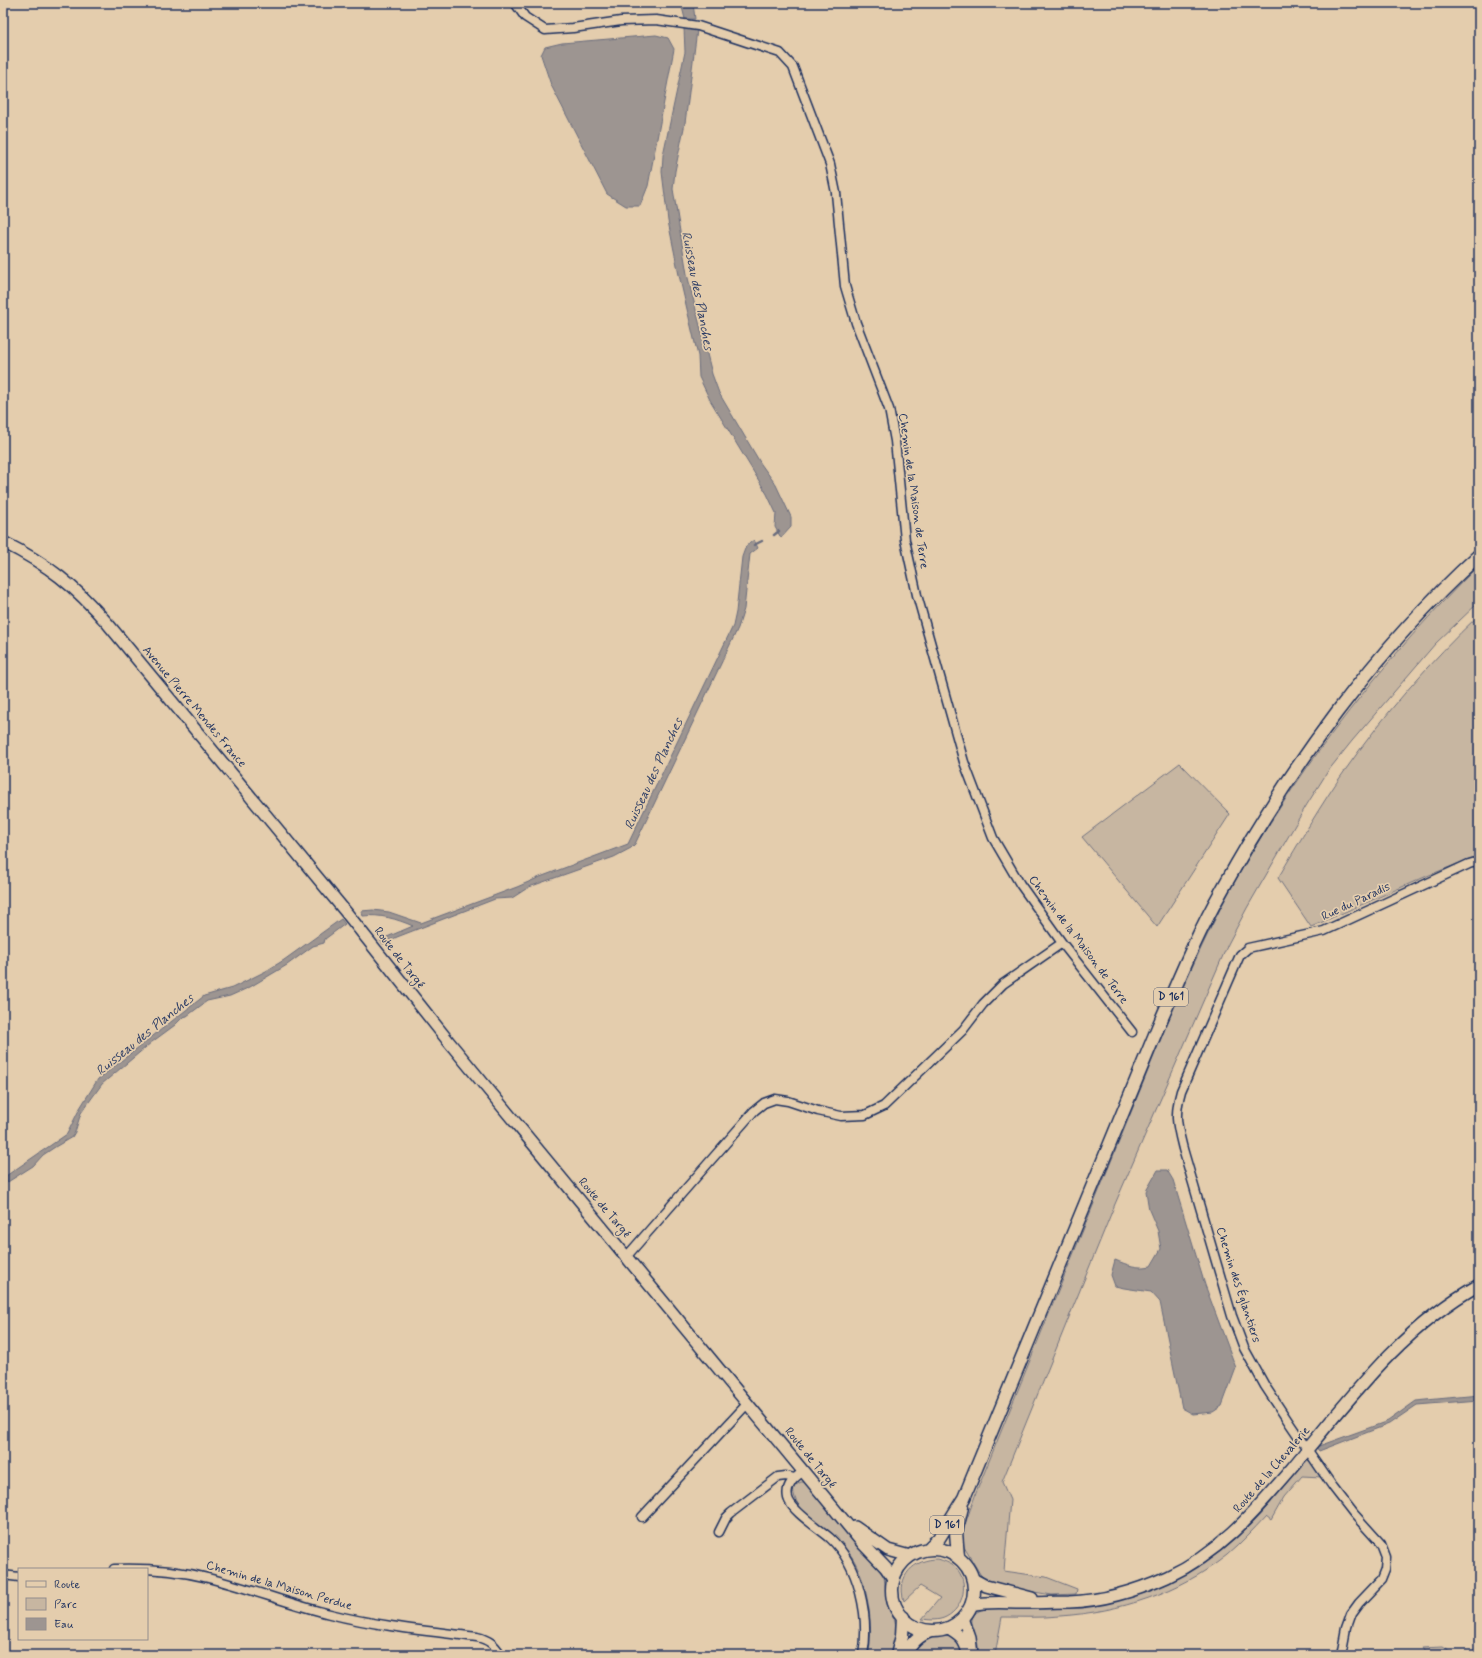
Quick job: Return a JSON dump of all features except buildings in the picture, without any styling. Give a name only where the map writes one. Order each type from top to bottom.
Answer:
[{"type":"main road","name":"D 161","points":[[958,1557],[956,1532],[964,1498],[1158,1027],[1188,958],[1221,891],[1280,793],[1354,690],[1412,623],[1479,555]]},
{"type":"main road","name":"D 161","points":[[928,1549],[939,1538],[964,1498]]},
{"type":"main road","points":[[928,1549],[944,1551],[958,1557],[967,1567],[973,1579],[974,1592],[971,1606],[963,1618],[947,1628],[931,1630],[921,1629],[911,1624],[903,1617],[896,1606],[893,1593],[894,1580],[900,1567],[910,1556],[928,1549]]},
{"type":"main road","points":[[897,1655],[902,1636],[903,1617]]},
{"type":"main road","points":[[904,1655],[921,1634],[931,1630]]},
{"type":"street","name":"Chemin de la Maison de Terre","points":[[515,3],[525,17],[545,30],[573,28],[621,21],[656,20],[698,26],[780,54],[793,68],[830,164],[836,193],[844,286],[856,323],[889,409],[895,441],[905,540],[917,595],[964,762],[993,838],[1020,884],[1062,943],[1132,1032]]},
{"type":"street","name":"Avenue Pierre Mendes France","points":[[3,542],[46,566],[71,585],[87,600],[170,698],[345,912]]},
{"type":"street","name":"Rue du Paradis","points":[[1240,955],[1248,948],[1324,931],[1469,864],[1479,861]]},
{"type":"street","name":"Route de Targé","points":[[345,912],[449,1042],[845,1520],[864,1545],[886,1568],[894,1580]]},
{"type":"street","points":[[627,1256],[754,1111],[764,1103],[775,1099],[788,1101],[818,1111],[841,1116],[865,1115],[884,1106],[963,1030],[983,1004],[1004,984],[1062,943]]},
{"type":"street","name":"Chemin des Églantiers","points":[[1240,955],[1181,1091],[1176,1108],[1177,1126],[1232,1316],[1244,1348],[1265,1386],[1338,1492],[1381,1544],[1386,1557],[1385,1570],[1381,1580],[1359,1603],[1351,1614],[1346,1628],[1342,1655]]},
{"type":"street","name":"Route de la Chevalerie","points":[[971,1606],[985,1602],[1082,1601],[1108,1597],[1146,1586],[1182,1570],[1213,1551],[1243,1524],[1392,1352],[1432,1316],[1479,1285]]},
{"type":"street","points":[[642,1517],[748,1403]]},
{"type":"street","points":[[804,1471],[794,1478],[790,1486],[788,1498],[792,1505],[814,1526],[829,1537],[841,1550],[858,1582],[866,1623],[866,1641],[863,1655]]},
{"type":"street","points":[[719,1532],[726,1518],[770,1483],[778,1478],[786,1476],[794,1478]]},
{"type":"street","name":"Route de Targé","points":[[845,1520],[888,1550],[910,1556]]},
{"type":"street","name":"Chemin de la Maison Perdue","points":[[148,1569],[180,1572],[207,1578],[331,1615],[420,1630],[477,1637],[489,1640],[501,1655]]},
{"type":"street","points":[[3,1575],[18,1577]]},
{"type":"street","name":"Route de la Chevalerie","points":[[973,1579],[986,1586],[1046,1602]]},
{"type":"street","points":[[963,1618],[970,1638],[972,1655]]},
{"type":"street","points":[[947,1628],[959,1635],[966,1645],[968,1655]]},
{"type":"green space","points":[[1479,565],[1479,602],[1435,644],[1328,771],[1247,908],[1228,944],[1115,1204],[1002,1482],[1010,1500],[1004,1571],[1046,1577],[1077,1589],[1076,1594],[1052,1595],[1028,1591],[985,1579],[980,1574],[964,1547],[962,1539],[963,1530],[976,1493],[1169,1019],[1211,926],[1265,830],[1320,749],[1380,673],[1445,600]]},
{"type":"green space","points":[[1479,615],[1479,837],[1475,857],[1427,876],[1311,927],[1278,878],[1328,796],[1360,749],[1408,689],[1461,632]]},
{"type":"green space","points":[[1180,763],[1230,814],[1157,927],[1082,837]]},
{"type":"green space","points":[[1307,1460],[1312,1462],[1322,1477],[1302,1476],[1284,1497],[1271,1520],[1266,1516],[1227,1555],[1189,1580],[1148,1598],[1104,1610],[1053,1617],[1002,1617],[995,1655],[979,1655],[977,1641],[972,1627],[972,1618],[979,1611],[992,1608],[1051,1609],[1099,1604],[1145,1593],[1167,1584],[1208,1560],[1244,1531],[1269,1505]]},
{"type":"green space","points":[[801,1482],[805,1482],[809,1485],[884,1576],[887,1604],[896,1628],[895,1642],[890,1655],[868,1655],[871,1632],[870,1619],[866,1591],[862,1578],[852,1557],[845,1547],[830,1532],[800,1507],[794,1494],[794,1486]]},
{"type":"green space","points":[[938,1559],[955,1567],[960,1573],[963,1594],[957,1607],[946,1617],[937,1620],[922,1619],[940,1598],[920,1586],[904,1601],[902,1592],[903,1584],[909,1571],[915,1566],[921,1562]]},
{"type":"green space","points":[[939,1636],[949,1637],[956,1640],[960,1645],[962,1655],[910,1655],[922,1642],[929,1638]]},
{"type":"green space","points":[[1442,1647],[1454,1655],[1428,1655],[1423,1648]]},
{"type":"water","points":[[681,3],[693,3],[695,19],[685,19]]},
{"type":"water","points":[[684,28],[697,30],[685,123],[675,171],[673,189],[687,274],[712,374],[719,393],[761,464],[776,485],[791,517],[791,527],[781,538],[775,527],[776,513],[767,494],[710,400],[699,377],[698,356],[668,221],[662,172],[663,155],[685,52]]},
{"type":"water","points":[[656,35],[668,38],[674,49],[648,186],[640,206],[626,206],[607,194],[551,85],[541,55],[545,47],[562,43]]},
{"type":"water","points":[[754,540],[758,548],[750,554],[744,609],[738,628],[635,844],[631,848],[614,857],[529,887],[512,898],[495,899],[397,937],[383,944],[380,940],[413,926],[388,918],[363,916],[361,911],[373,910],[389,912],[421,923],[628,844],[733,626],[742,557],[746,546]]},
{"type":"water","points":[[341,919],[345,924],[325,939],[324,943],[313,946],[287,965],[250,987],[230,996],[207,1001],[187,1016],[183,1017],[102,1084],[81,1113],[72,1137],[43,1155],[33,1166],[3,1185],[3,1178],[67,1134],[80,1108],[98,1079],[204,996],[232,988],[266,971],[284,960]]},
{"type":"water","points":[[1158,1170],[1167,1170],[1173,1180],[1205,1285],[1236,1368],[1222,1406],[1213,1412],[1193,1414],[1182,1408],[1160,1302],[1151,1292],[1115,1286],[1111,1275],[1115,1260],[1137,1267],[1151,1266],[1161,1249],[1158,1231],[1149,1210],[1146,1191]]},
{"type":"water","points":[[1479,1395],[1479,1400],[1417,1405],[1389,1424],[1319,1451],[1316,1447],[1388,1421],[1416,1401]]},
{"type":"waterway","name":"Ruisseau des Planches","points":[[774,535],[779,531]]},
{"type":"waterway","name":"Ruisseau des Planches","points":[[754,545],[762,541]]}]
